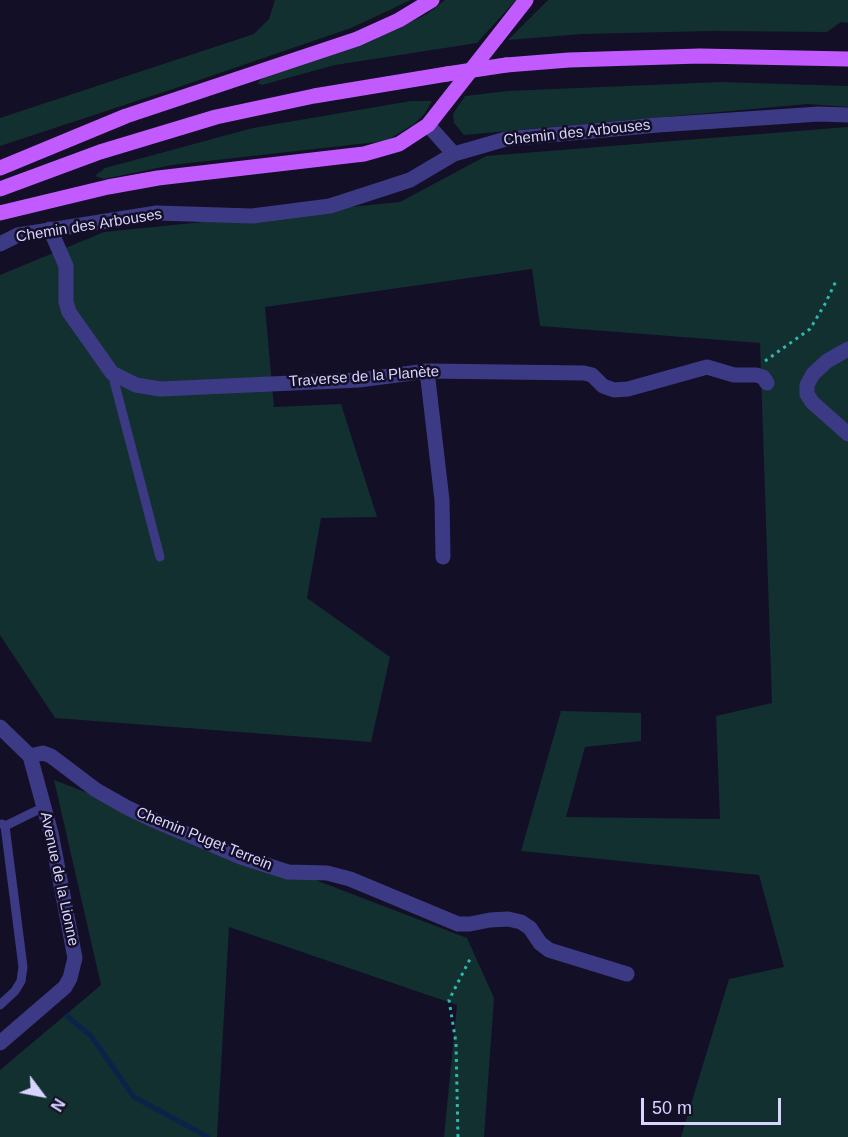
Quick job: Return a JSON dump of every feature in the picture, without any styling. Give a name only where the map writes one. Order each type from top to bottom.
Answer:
[{"type":"main road","points":[[0,168],[126,116],[357,39],[399,20],[432,0]]},
{"type":"main road","points":[[0,213],[108,187],[158,178],[364,154],[399,144],[428,125],[526,0]]},
{"type":"main road","points":[[0,189],[100,152],[216,117],[314,96],[447,74],[506,65],[569,60],[700,56],[848,59]]},
{"type":"street","name":"Chemin des Arbouses","points":[[0,244],[18,235],[158,213],[252,216],[330,206],[410,180],[454,154],[506,139],[658,125],[819,114],[848,115]]},
{"type":"street","points":[[428,125],[454,154]]},
{"type":"street","points":[[50,229],[66,266],[66,302],[69,312],[112,374]]},
{"type":"street","points":[[848,349],[827,361],[813,374],[807,385],[807,394],[812,402],[848,434]]},
{"type":"street","name":"Traverse de la Planète","points":[[112,374],[136,385],[160,388],[359,380],[427,371],[584,373],[592,375],[603,386],[614,390],[628,389],[707,367],[734,375],[762,379]]},
{"type":"street","points":[[427,371],[442,500],[443,557]]},
{"type":"street","points":[[0,727],[30,756]]},
{"type":"street","name":"Chemin Puget Terrein","points":[[30,756],[43,753],[51,756],[96,790],[126,807],[267,866],[288,872],[327,873],[350,879],[458,924],[508,919],[521,922],[530,928],[540,943],[549,950],[627,974]]},
{"type":"street","name":"Avenue de la Lionne","points":[[0,1043],[65,987],[75,958],[51,833],[30,756]]},
{"type":"lane","points":[[112,374],[160,557]]},
{"type":"lane","points":[[0,1005],[15,991],[21,981],[23,967],[2,824],[44,807]]},
{"type":"path","points":[[762,379],[770,356],[810,329],[837,279]]},
{"type":"path","points":[[458,1137],[456,1043],[449,1000],[471,957]]},
{"type":"green space","points":[[275,0],[411,0],[351,28],[0,146],[0,118],[254,34],[269,19]]},
{"type":"green space","points":[[445,0],[516,0],[477,43],[335,65],[262,85],[257,83],[264,77],[400,27],[427,14]]},
{"type":"green space","points":[[548,0],[848,0],[848,23],[841,22],[827,32],[713,31],[582,34],[508,40]]},
{"type":"green space","points":[[721,82],[848,86],[848,107],[808,104],[464,135],[454,123],[453,114],[465,96],[507,91]]},
{"type":"green space","points":[[411,101],[432,101],[425,113],[414,124],[386,141],[172,165],[104,179],[95,176],[105,168],[253,128]]},
{"type":"green space","points":[[848,127],[848,1137],[681,1137],[729,979],[784,967],[759,875],[521,851],[561,711],[641,713],[641,741],[585,747],[566,817],[720,819],[716,716],[772,703],[760,343],[540,326],[532,269],[265,307],[274,407],[341,404],[377,517],[321,518],[307,598],[390,657],[371,742],[55,718],[0,635],[0,275],[104,232],[400,202],[486,156]]},
{"type":"green space","points":[[54,780],[467,938],[494,998],[484,1137],[444,1137],[457,1005],[229,927],[217,1137],[0,1137],[0,1070],[101,985]]},
{"type":"waterway","points":[[67,1016],[91,1036],[134,1097],[208,1137]]}]
